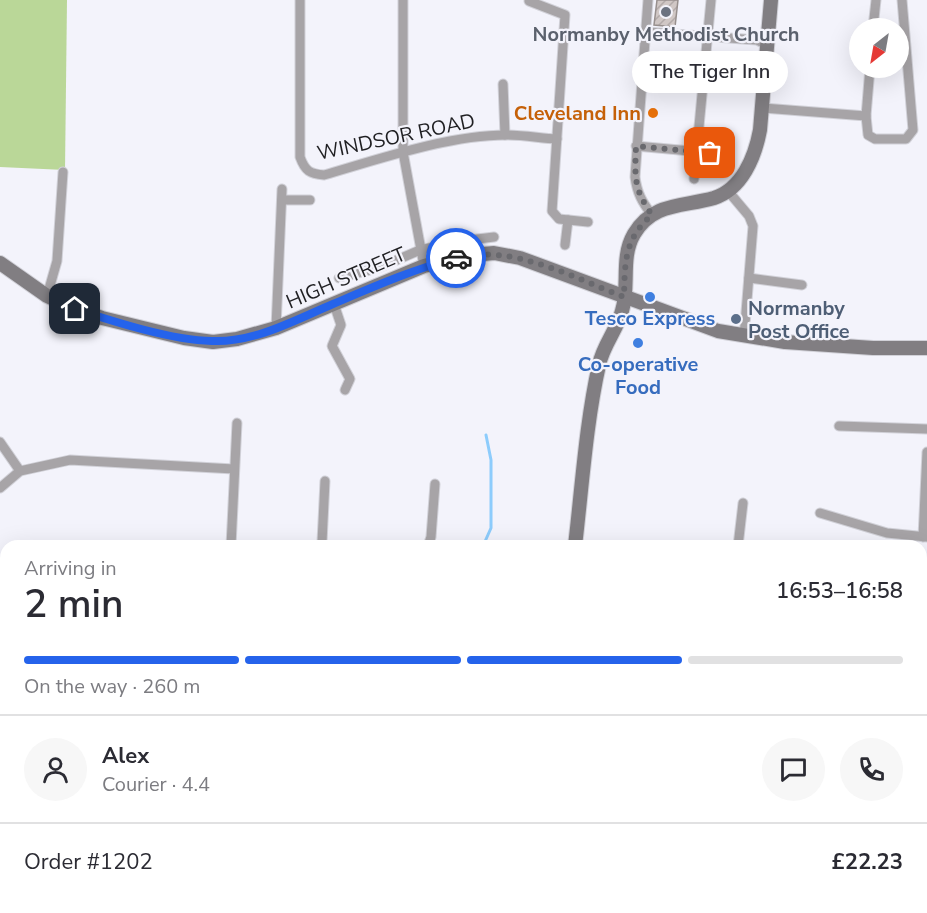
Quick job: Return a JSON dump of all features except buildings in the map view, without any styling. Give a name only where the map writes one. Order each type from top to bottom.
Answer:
[{"type":"main road","points":[[576,540],[599,364],[603,349],[622,311],[627,256],[632,237],[640,225],[666,207],[714,198],[728,191],[743,175],[756,151],[763,108],[762,42],[771,0]]},
{"type":"main road","name":"HIGH STREET","points":[[0,263],[47,296],[75,309],[184,338],[213,342],[237,339],[276,328],[424,266],[462,256],[494,254],[520,258],[691,323],[744,337],[873,348],[927,348]]},
{"type":"street","name":"WINDSOR ROAD","points":[[300,0],[300,157],[304,168],[312,174],[324,175],[403,152],[466,139],[505,135],[557,140]]},
{"type":"street","points":[[403,0],[403,152],[424,266]]},
{"type":"street","points":[[648,0],[636,146],[637,190],[652,215]]},
{"type":"street","points":[[694,179],[711,0]]},
{"type":"street","points":[[874,18],[876,0]]},
{"type":"street","points":[[869,78],[866,116],[868,135],[875,139],[906,139],[913,130],[902,0]]},
{"type":"street","points":[[529,1],[564,15],[552,211],[564,220],[588,222]]},
{"type":"street","points":[[646,32],[762,42]]},
{"type":"street","points":[[503,84],[505,135]]},
{"type":"street","points":[[763,108],[866,116]]},
{"type":"street","points":[[636,146],[723,154]]},
{"type":"street","points":[[47,296],[57,261],[63,172]]},
{"type":"street","points":[[276,328],[282,189]]},
{"type":"street","points":[[728,191],[749,216],[753,226],[744,337]]},
{"type":"street","points":[[282,200],[310,200]]},
{"type":"street","points":[[564,220],[565,245]]},
{"type":"street","points":[[339,278],[378,268],[420,250],[494,237]]},
{"type":"street","points":[[749,278],[802,285]]},
{"type":"street","points":[[334,304],[341,325],[332,346],[350,379],[345,390]]},
{"type":"street","points":[[231,540],[237,423]]},
{"type":"street","points":[[839,426],[927,429]]},
{"type":"street","points":[[0,442],[20,471]]},
{"type":"street","points":[[820,513],[887,533],[925,537],[927,452]]},
{"type":"street","points":[[0,488],[20,471],[70,460],[234,469]]},
{"type":"street","points":[[322,540],[325,481]]},
{"type":"street","points":[[429,540],[435,483]]},
{"type":"street","points":[[739,540],[743,503]]},
{"type":"green space","points":[[0,0],[67,0],[65,170],[0,167]]},
{"type":"waterway","points":[[486,435],[491,460],[491,528],[486,540]]},
{"type":"way so far","points":[[456,258],[494,254],[520,258],[624,297],[627,256],[632,237],[640,225],[652,215],[637,190],[636,146],[710,153]]},
{"type":"place","name":"Normanby Methodist Church","points":[[666,12]]},
{"type":"place","name":"Cleveland Inn","points":[[653,113]]},
{"type":"place","name":"The Tiger Inn","points":[[710,153]]},
{"type":"place","name":"Tesco Express","points":[[650,297]]},
{"type":"place","name":"Normanby Post Office","points":[[736,319]]},
{"type":"place","name":"Co-operative Food","points":[[638,343]]},
{"type":"route","points":[[75,309],[184,338],[213,342],[237,339],[255,336],[276,328],[424,266],[456,258]]}]
